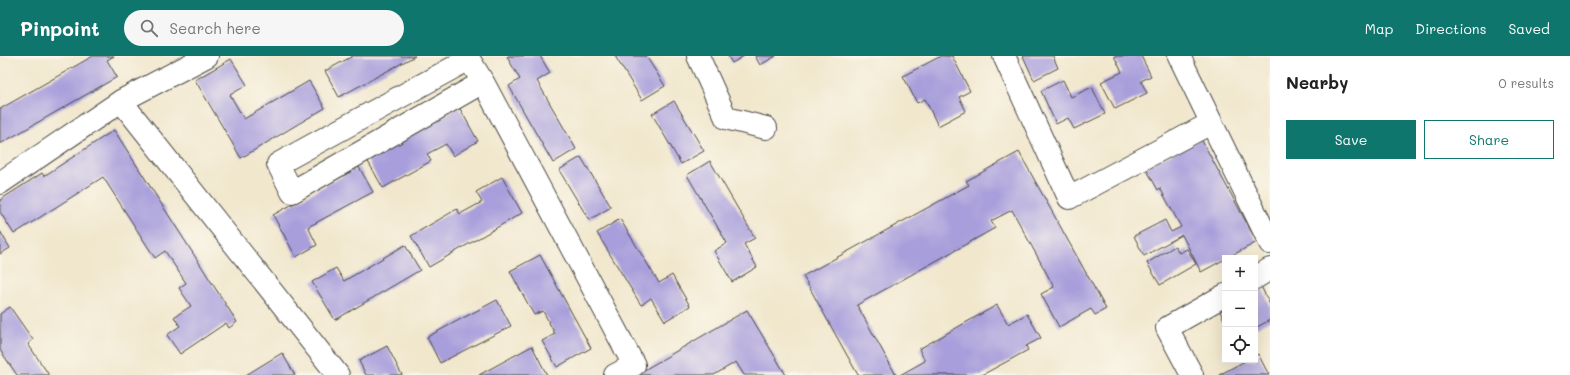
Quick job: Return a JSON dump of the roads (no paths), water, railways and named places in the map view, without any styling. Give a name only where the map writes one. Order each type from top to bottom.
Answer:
[{"type":"street","points":[[698,56],[726,118],[766,128]]},
{"type":"street","points":[[1004,56],[1069,198],[1211,123]]},
{"type":"street","points":[[1178,56],[1270,243]]},
{"type":"street","points":[[483,82],[292,192],[278,164],[468,57],[483,82],[634,365],[614,375]]},
{"type":"street","points":[[0,183],[121,102],[194,59]]},
{"type":"street","points":[[121,102],[338,375]]},
{"type":"street","points":[[1258,276],[1270,269]]},
{"type":"street","points":[[1192,375],[1167,328],[1222,297]]}]
